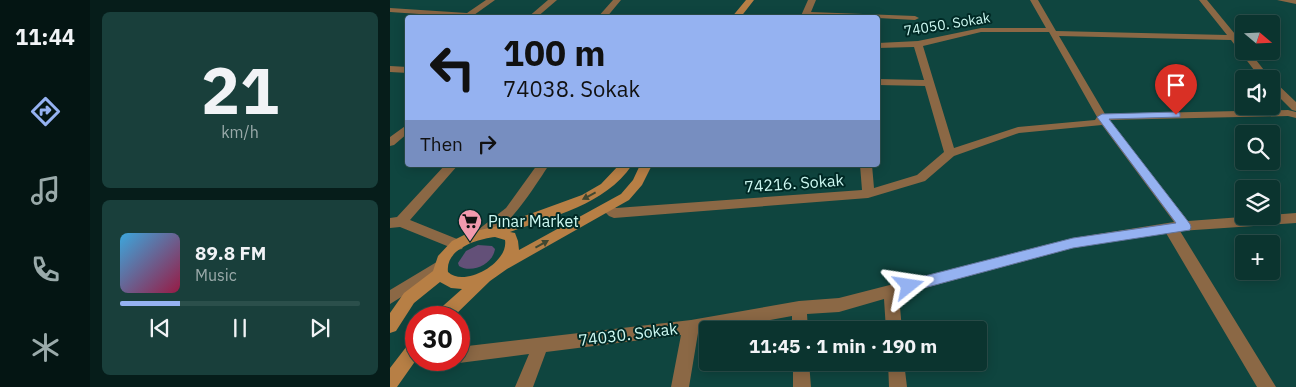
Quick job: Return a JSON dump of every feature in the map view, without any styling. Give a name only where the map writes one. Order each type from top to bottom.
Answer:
[{"type":"main road","points":[[738,15],[750,0]]},
{"type":"main road","points":[[390,326],[409,298],[440,270],[444,257],[457,244],[472,236],[490,232],[586,198],[605,187],[624,167]]},
{"type":"main road","points":[[440,270],[444,279],[452,283],[463,283],[494,272],[625,198],[638,182],[645,167]]},
{"type":"main road","points":[[455,306],[494,272],[512,251],[513,244],[510,237],[490,232]]},
{"type":"main road","points":[[390,382],[405,366]]},
{"type":"street","points":[[472,15],[491,0]]},
{"type":"street","points":[[535,15],[553,0]]},
{"type":"street","points":[[604,15],[617,0]]},
{"type":"street","points":[[805,15],[812,0]]},
{"type":"street","points":[[1034,0],[1102,117],[1178,227],[1267,387]]},
{"type":"street","points":[[1203,0],[1259,70]]},
{"type":"street","points":[[1281,0],[1296,2]]},
{"type":"street","points":[[390,10],[458,15]]},
{"type":"street","points":[[880,17],[915,18]]},
{"type":"street","name":"74050. Sokak","points":[[880,45],[918,44],[981,30],[1233,38]]},
{"type":"street","points":[[918,44],[950,153]]},
{"type":"street","points":[[390,69],[405,69]]},
{"type":"street","points":[[390,80],[405,69]]},
{"type":"street","points":[[880,82],[929,83]]},
{"type":"street","points":[[1280,92],[1296,108]]},
{"type":"street","name":"74216. Sokak","points":[[607,208],[614,213],[868,194],[921,178],[950,153],[1018,130],[1098,122],[1102,117],[1288,112],[1296,115]]},
{"type":"street","points":[[390,143],[405,130]]},
{"type":"street","points":[[450,167],[396,223],[457,244]]},
{"type":"street","points":[[490,232],[511,211],[542,167]]},
{"type":"street","points":[[866,167],[868,194]]},
{"type":"street","name":"74030. Sokak","points":[[470,354],[691,327],[799,308],[839,305],[1073,243],[1178,227],[1296,218]]},
{"type":"street","points":[[390,298],[440,270]]},
{"type":"street","points":[[890,291],[893,321]]},
{"type":"street","points":[[799,308],[800,321]]},
{"type":"street","points":[[680,387],[691,327]]},
{"type":"street","points":[[524,387],[541,345]]},
{"type":"street","points":[[801,371],[802,387]]},
{"type":"street","points":[[897,371],[898,387]]},
{"type":"shaded area","points":[[478,245],[492,246],[495,249],[490,259],[476,268],[470,269],[459,266],[458,263],[466,251]]},
{"type":"place","name":"Pınar Market","points":[[470,242]]},
{"type":"route","points":[[909,286],[1073,243],[1185,227],[1102,117],[1176,115]]}]
